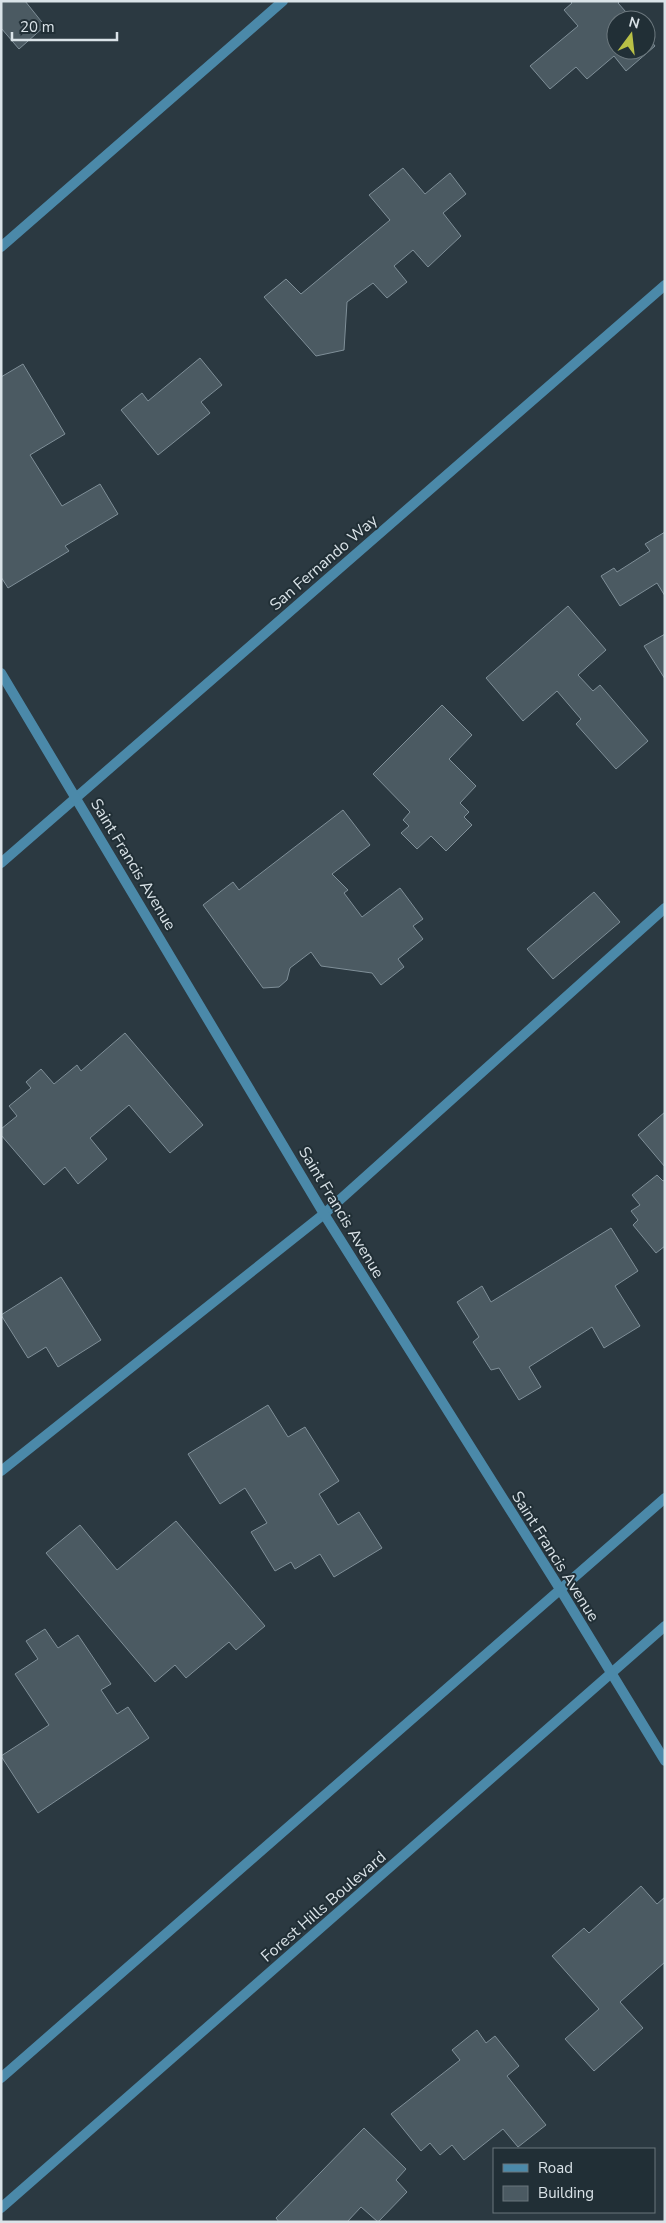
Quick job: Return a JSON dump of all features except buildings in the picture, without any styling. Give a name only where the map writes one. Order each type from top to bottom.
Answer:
[{"type":"street","points":[[1,247],[282,1]]},
{"type":"street","name":"San Fernando Way","points":[[1,862],[665,285]]},
{"type":"street","name":"Saint Francis Avenue","points":[[1,673],[324,1214],[560,1589],[610,1674],[665,1761]]},
{"type":"street","points":[[1,1471],[324,1214],[665,908]]},
{"type":"street","points":[[1,2078],[665,1498]]},
{"type":"street","name":"Forest Hills Boulevard","points":[[1,2208],[665,1626]]}]
